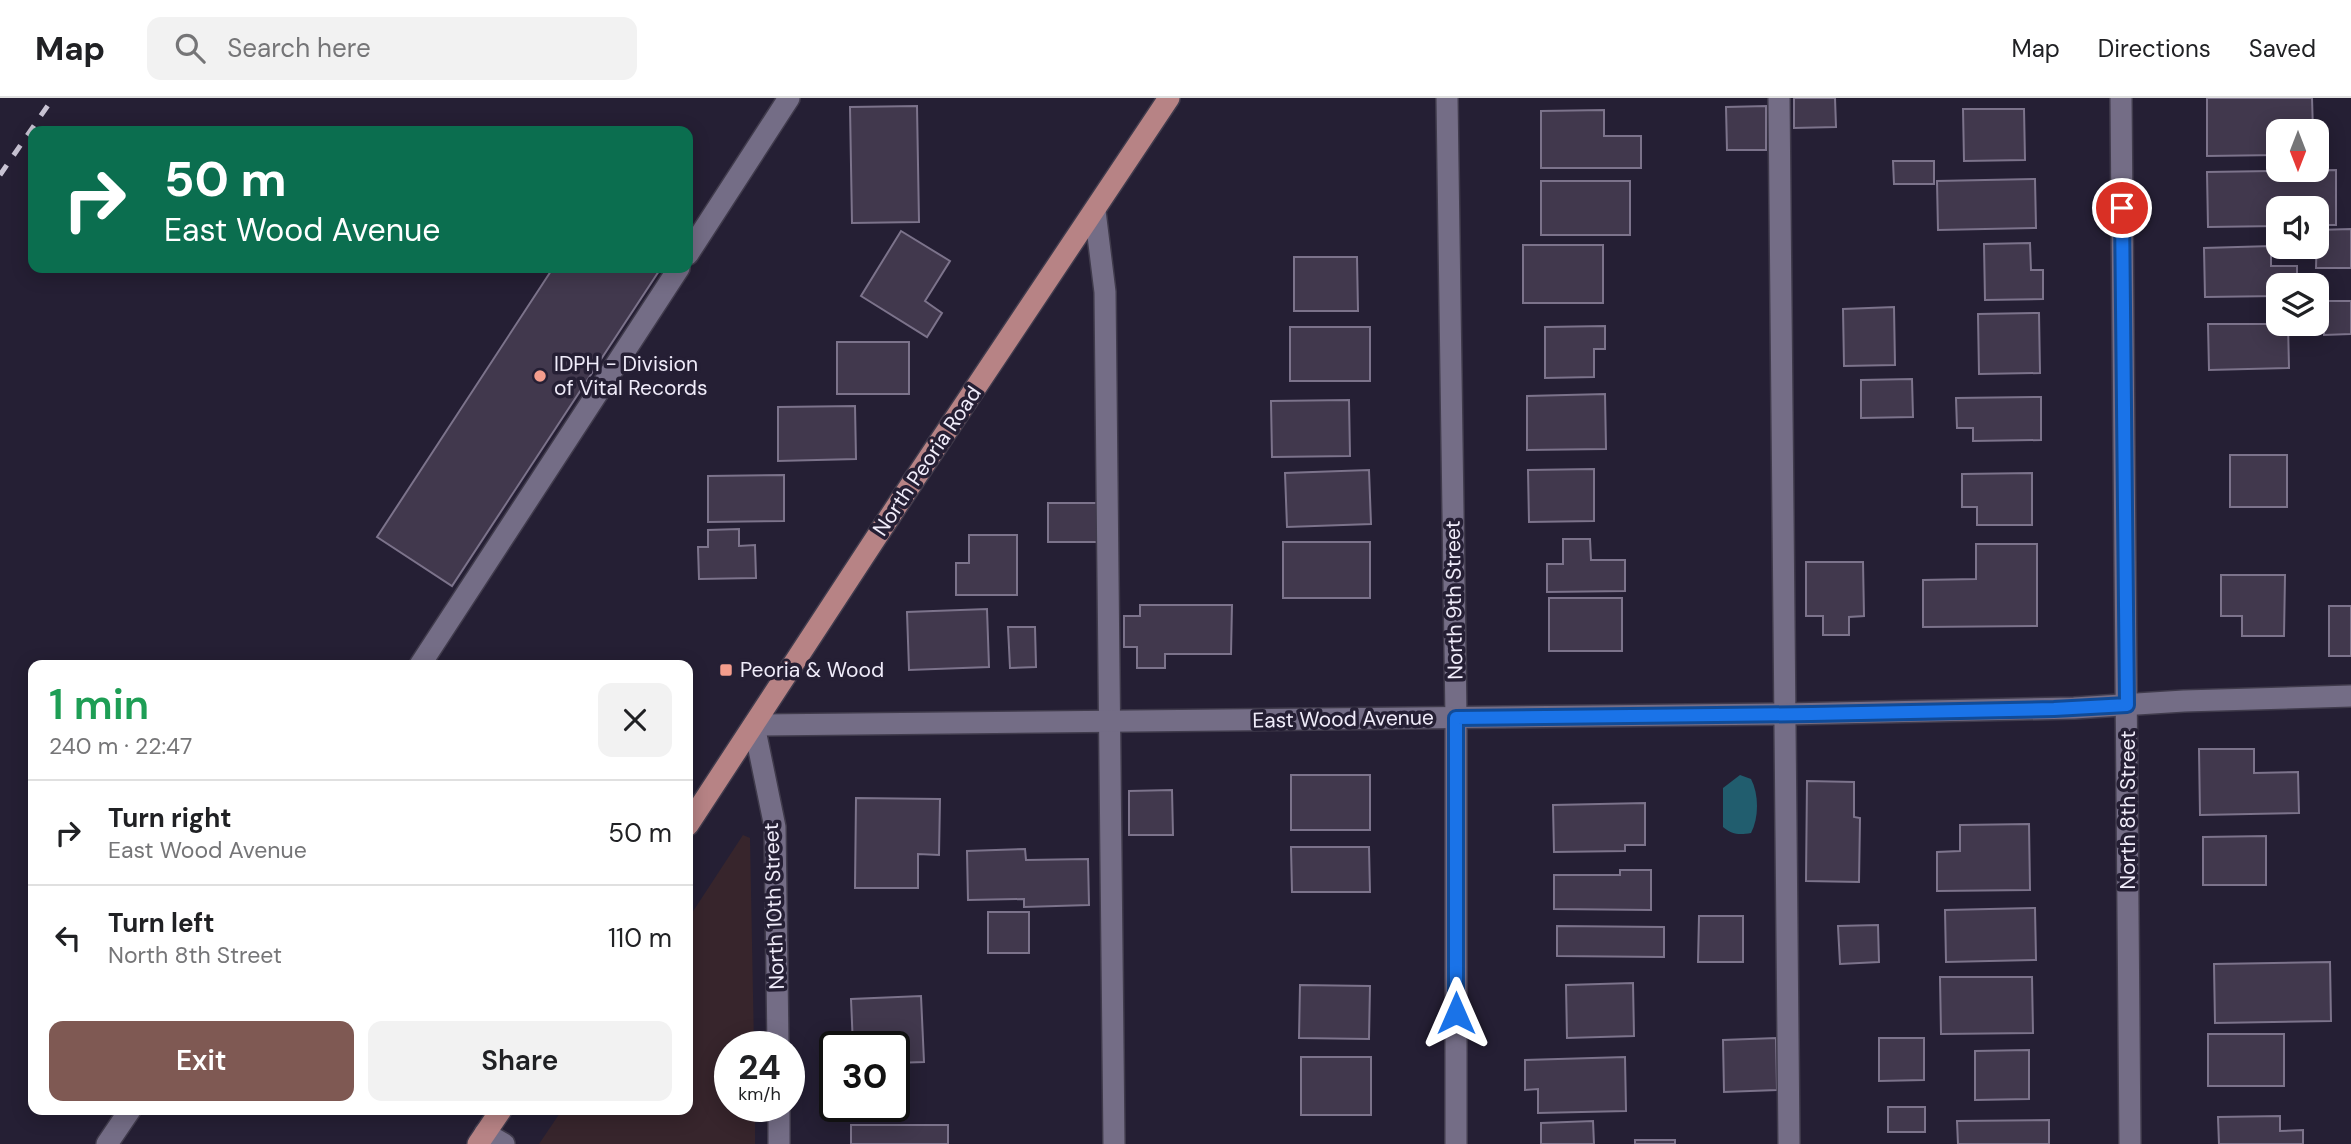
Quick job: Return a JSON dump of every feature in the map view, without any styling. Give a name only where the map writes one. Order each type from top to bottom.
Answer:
[{"type":"main road","name":"North Peoria Road","points":[[693,817],[1169,98]]},
{"type":"main road","points":[[482,1138],[498,1115]]},
{"type":"street","points":[[693,246],[789,98]]},
{"type":"street","name":"North 9th Street","points":[[1447,98],[1456,718],[1456,1144]]},
{"type":"street","points":[[1779,98],[1789,1144]]},
{"type":"street","name":"North 8th Street","points":[[2121,98],[2130,1144]]},
{"type":"street","points":[[1095,211],[1105,292],[1114,1144]]},
{"type":"street","points":[[423,660],[676,273]]},
{"type":"street","name":"East Wood Avenue","points":[[754,725],[1786,714],[2054,709],[2351,696]]},
{"type":"street","name":"North 10th Street","points":[[754,725],[775,827],[778,1031]]},
{"type":"street","points":[[107,1144],[127,1115]]},
{"type":"street","points":[[779,1122],[779,1144]]},
{"type":"street","points":[[482,1138],[505,1144]]},
{"type":"shaded area","points":[[743,835],[750,838],[754,1031],[714,1031],[714,1122],[755,1122],[755,1144],[539,1144],[559,1115],[693,1115],[693,911]]},
{"type":"water","points":[[1740,775],[1751,779],[1757,799],[1754,827],[1751,833],[1743,834],[1733,833],[1723,827],[1723,788]]},
{"type":"building","points":[[1794,98],[1835,98],[1836,127],[1794,128]]},
{"type":"building","points":[[2207,98],[2312,98],[2313,119],[2266,119],[2266,155],[2207,156]]},
{"type":"building","points":[[917,106],[919,222],[852,223],[850,107]]},
{"type":"building","points":[[1766,106],[1766,150],[1727,150],[1726,107]]},
{"type":"building","points":[[1963,109],[2024,109],[2025,160],[1964,161]]},
{"type":"building","points":[[1604,110],[1604,136],[1641,136],[1641,168],[1541,168],[1541,111]]},
{"type":"building","points":[[1893,161],[1934,161],[1934,184],[1894,184]]},
{"type":"building","points":[[2329,170],[2336,170],[2336,225],[2329,225],[2329,196],[2266,196],[2266,226],[2208,227],[2207,172],[2266,171],[2266,182],[2329,182]]},
{"type":"building","points":[[2035,179],[2036,228],[1938,230],[1937,181]]},
{"type":"building","points":[[1541,181],[1630,181],[1630,235],[1541,235]]},
{"type":"building","points":[[2351,229],[2351,268],[2316,268],[2316,259],[2329,259],[2329,230]]},
{"type":"building","points":[[901,231],[950,261],[925,301],[942,313],[927,337],[861,296]]},
{"type":"building","points":[[2030,243],[2031,270],[2043,270],[2043,299],[1985,300],[1984,244]]},
{"type":"building","points":[[1523,245],[1603,245],[1603,303],[1523,303]]},
{"type":"building","points":[[2266,246],[2266,259],[2271,259],[2271,266],[2297,266],[2297,273],[2266,273],[2266,296],[2205,297],[2204,248]]},
{"type":"building","points":[[1294,257],[1357,257],[1358,311],[1294,311]]},
{"type":"building","points":[[550,273],[658,273],[452,586],[377,537]]},
{"type":"building","points":[[2329,301],[2351,301],[2351,334],[2329,335]]},
{"type":"building","points":[[1894,307],[1895,365],[1844,366],[1843,309]]},
{"type":"building","points":[[2039,313],[2040,373],[1979,374],[1978,314]]},
{"type":"building","points":[[2208,324],[2266,324],[2266,336],[2288,336],[2289,368],[2209,370]]},
{"type":"building","points":[[1605,326],[1605,349],[1594,349],[1594,377],[1545,378],[1545,327]]},
{"type":"building","points":[[1290,327],[1370,327],[1370,381],[1290,381]]},
{"type":"building","points":[[837,342],[909,342],[909,394],[837,394]]},
{"type":"building","points":[[1912,379],[1913,417],[1861,418],[1861,380]]},
{"type":"building","points":[[1605,394],[1606,449],[1527,450],[1527,396]]},
{"type":"building","points":[[2041,397],[2041,440],[1973,441],[1973,428],[1957,428],[1956,398]]},
{"type":"building","points":[[1349,400],[1350,456],[1272,457],[1271,401]]},
{"type":"building","points":[[855,406],[856,459],[778,461],[778,407]]},
{"type":"building","points":[[2230,455],[2287,455],[2287,507],[2230,507]]},
{"type":"building","points":[[1594,469],[1594,521],[1529,522],[1528,470]]},
{"type":"building","points":[[1369,470],[1371,524],[1287,527],[1285,473]]},
{"type":"building","points":[[2032,473],[2032,525],[1977,525],[1977,507],[1962,507],[1962,474]]},
{"type":"building","points":[[784,475],[784,521],[708,522],[708,476]]},
{"type":"building","points":[[1048,503],[1097,503],[1098,542],[1048,542]]},
{"type":"building","points":[[739,529],[739,546],[755,545],[756,578],[699,579],[698,547],[708,547],[708,530]]},
{"type":"building","points":[[969,535],[1017,535],[1017,595],[956,595],[956,563],[969,563]]},
{"type":"building","points":[[1563,539],[1590,539],[1591,560],[1625,560],[1625,591],[1547,592],[1547,564],[1563,564]]},
{"type":"building","points":[[1283,542],[1370,542],[1370,598],[1283,598]]},
{"type":"building","points":[[1976,544],[2037,544],[2037,626],[1923,627],[1923,580],[1976,579]]},
{"type":"building","points":[[1806,562],[1863,562],[1864,616],[1849,617],[1849,635],[1823,635],[1823,616],[1806,616]]},
{"type":"building","points":[[2221,575],[2285,575],[2284,636],[2242,636],[2242,616],[2221,616]]},
{"type":"building","points":[[1549,598],[1622,598],[1622,651],[1549,651]]},
{"type":"building","points":[[1140,605],[1232,605],[1231,654],[1165,654],[1165,668],[1137,668],[1137,647],[1124,647],[1124,616],[1140,616]]},
{"type":"building","points":[[2329,606],[2351,606],[2351,656],[2329,656]]},
{"type":"building","points":[[987,609],[989,667],[909,670],[907,612]]},
{"type":"building","points":[[1008,627],[1035,627],[1036,667],[1010,668]]},
{"type":"building","points":[[2199,749],[2254,749],[2254,773],[2298,772],[2299,813],[2200,815]]},
{"type":"building","points":[[1291,775],[1370,775],[1370,830],[1291,830]]},
{"type":"building","points":[[1807,781],[1854,782],[1854,817],[1860,818],[1859,882],[1806,881]]},
{"type":"building","points":[[1172,790],[1173,835],[1129,835],[1129,791]]},
{"type":"building","points":[[856,798],[940,799],[939,855],[918,854],[918,888],[855,888]]},
{"type":"building","points":[[1645,803],[1645,845],[1625,845],[1625,851],[1554,852],[1553,805]]},
{"type":"building","points":[[2029,824],[2030,890],[1937,891],[1937,852],[1960,851],[1960,825]]},
{"type":"building","points":[[2266,836],[2266,885],[2203,885],[2203,837]]},
{"type":"building","points":[[1291,847],[1369,847],[1370,892],[1292,892]]},
{"type":"building","points":[[1025,849],[1026,860],[1088,859],[1089,905],[1024,907],[1024,899],[968,900],[967,851]]},
{"type":"building","points":[[1620,870],[1651,870],[1651,910],[1554,909],[1554,875],[1620,875]]},
{"type":"building","points":[[2035,908],[2036,960],[1946,962],[1945,910]]},
{"type":"building","points":[[988,912],[1029,912],[1029,953],[988,953]]},
{"type":"building","points":[[1699,916],[1743,916],[1743,962],[1698,962]]},
{"type":"building","points":[[1878,925],[1879,962],[1840,964],[1838,926]]},
{"type":"building","points":[[1557,926],[1664,927],[1664,957],[1557,956]]},
{"type":"building","points":[[2330,962],[2331,1021],[2215,1023],[2214,964]]},
{"type":"building","points":[[1940,977],[2032,977],[2033,1033],[1941,1034]]},
{"type":"building","points":[[1633,983],[1634,1036],[1567,1038],[1566,985]]},
{"type":"building","points":[[1300,985],[1370,986],[1369,1039],[1299,1038]]},
{"type":"building","points":[[921,996],[924,1062],[910,1062],[910,1031],[852,1031],[851,999]]},
{"type":"building","points":[[2208,1034],[2284,1034],[2284,1086],[2208,1086]]},
{"type":"building","points":[[1776,1038],[1777,1090],[1724,1092],[1723,1040]]},
{"type":"building","points":[[1879,1038],[1924,1038],[1924,1080],[1879,1081]]},
{"type":"building","points":[[2029,1050],[2029,1099],[1975,1100],[1975,1051]]},
{"type":"building","points":[[1301,1057],[1371,1057],[1371,1115],[1301,1115]]},
{"type":"building","points":[[1625,1057],[1626,1111],[1538,1113],[1538,1089],[1525,1090],[1525,1060]]},
{"type":"building","points":[[1888,1107],[1925,1107],[1925,1132],[1888,1132]]},
{"type":"building","points":[[2280,1116],[2280,1131],[2303,1130],[2303,1144],[2219,1144],[2218,1117]]},
{"type":"building","points":[[2049,1120],[2049,1144],[1958,1144],[1957,1121]]},
{"type":"building","points":[[1593,1121],[1594,1144],[1541,1144],[1541,1123]]},
{"type":"building","points":[[851,1125],[948,1125],[948,1144],[851,1144]]},
{"type":"building","points":[[1635,1140],[1675,1140],[1675,1144],[1635,1144]]},
{"type":"railway","points":[[34,126],[53,98]]},
{"type":"railway","points":[[0,175],[28,134]]},
{"type":"place","name":"IDPH - Division of Vital Records","points":[[540,376]]},
{"type":"place","name":"Peoria & Wood","points":[[726,670]]},
{"type":"route","points":[[1456,1013],[1456,718],[1812,714],[2127,705],[2122,208]]}]
